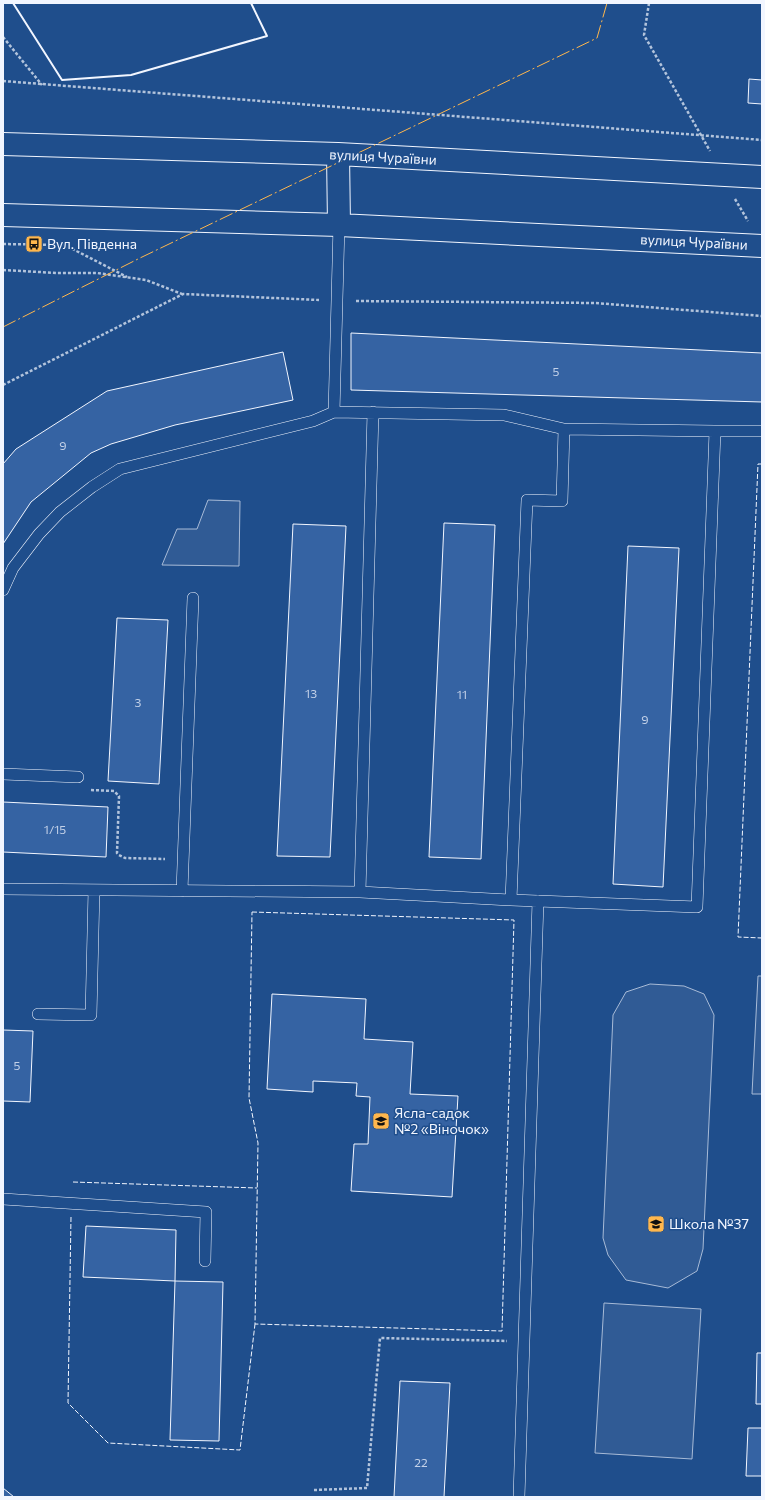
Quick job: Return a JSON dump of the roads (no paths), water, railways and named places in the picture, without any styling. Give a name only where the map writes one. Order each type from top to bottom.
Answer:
[{"type":"street","name":"вулиця Чураївни","points":[[3,144],[338,154],[762,177]]},
{"type":"street","points":[[338,154],[339,225]]},
{"type":"street","name":"вулиця Чураївни","points":[[3,215],[339,225],[762,246]]},
{"type":"lane","points":[[334,412],[339,225]]},
{"type":"lane","points":[[3,590],[13,568],[39,534],[60,512],[92,487],[120,469],[313,421],[334,412],[504,415],[564,429],[715,432],[762,431]]},
{"type":"lane","points":[[360,892],[373,412]]},
{"type":"lane","points":[[511,900],[527,500],[562,501],[564,429]]},
{"type":"lane","points":[[3,889],[360,892],[511,900],[697,907],[715,432]]},
{"type":"lane","points":[[182,891],[194,598]]},
{"type":"lane","points":[[3,774],[78,777]]},
{"type":"lane","points":[[38,1014],[90,1015],[94,890]]},
{"type":"lane","points":[[519,1497],[538,901]]},
{"type":"lane","points":[[3,1199],[206,1212],[205,1261]]},
{"type":"place","name":"Вул. Південна","points":[[34,244]]},
{"type":"place","name":"Ясла-садок №2 «Віночок»","points":[[381,1121]]},
{"type":"place","name":"Школа №37","points":[[656,1224]]}]
